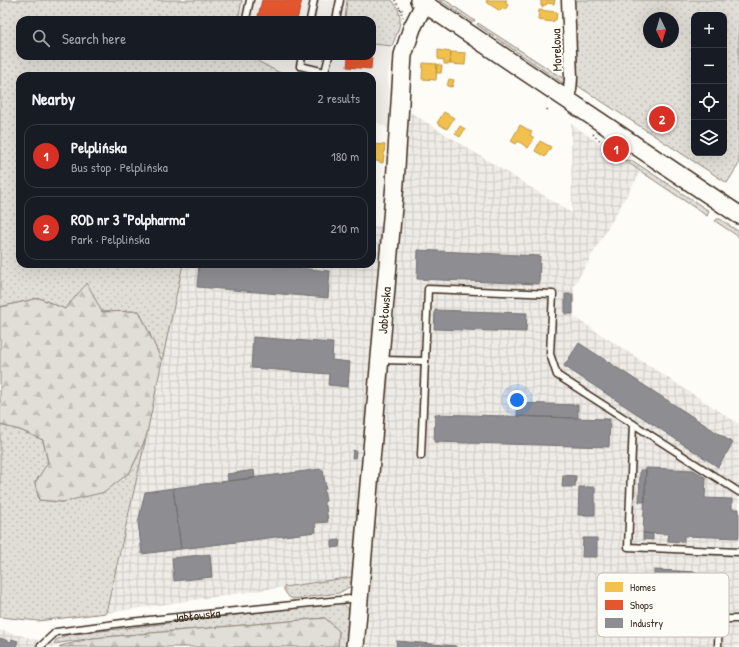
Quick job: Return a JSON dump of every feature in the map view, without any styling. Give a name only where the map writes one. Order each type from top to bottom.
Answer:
[{"type":"main road","points":[[422,2],[739,215]]},
{"type":"main road","name":"Jabłowska","points":[[355,647],[399,141],[403,55],[422,2]]},
{"type":"street","name":"Morelowa","points":[[566,99],[570,90],[571,78],[568,0]]},
{"type":"lane","points":[[247,16],[250,0]]},
{"type":"lane","points":[[311,16],[314,0]]},
{"type":"lane","points":[[337,16],[340,0]]},
{"type":"lane","points":[[301,60],[300,66],[325,72],[328,60]]},
{"type":"lane","points":[[421,456],[428,289],[553,294],[550,354],[558,375],[739,492]]},
{"type":"lane","points":[[381,360],[425,361]]},
{"type":"lane","points":[[633,424],[628,547],[739,552]]},
{"type":"lane","name":"Jabłowska","points":[[40,647],[56,632],[130,622],[360,598]]},
{"type":"lane","points":[[729,620],[739,620]]},
{"type":"path","points":[[547,110],[549,106]]},
{"type":"shaded area","points":[[242,0],[347,0],[345,16],[239,16]]},
{"type":"shaded area","points":[[376,44],[392,46],[388,75],[389,129],[376,122],[376,72],[278,72],[256,60],[376,60]]},
{"type":"shaded area","points":[[410,112],[572,213],[571,124],[641,171],[574,286],[574,317],[739,424],[739,647],[364,647]]},
{"type":"shaded area","points":[[376,226],[382,226],[352,577],[106,613],[182,268],[376,268]]},
{"type":"shaded area","points":[[0,630],[60,646],[0,647]]},
{"type":"green space","points":[[0,0],[242,0],[239,16],[16,16],[16,60],[256,60],[278,72],[16,72],[16,268],[182,268],[162,361],[139,311],[102,312],[65,309],[39,298],[0,307]]},
{"type":"green space","points":[[347,0],[392,0],[399,12],[400,23],[392,46],[376,44],[376,16],[345,16]]},
{"type":"green space","points":[[439,0],[445,0],[475,21],[472,22]]},
{"type":"green space","points":[[572,0],[739,0],[739,164],[727,183],[578,86]]},
{"type":"green space","points":[[478,23],[567,81],[564,84],[477,25]]},
{"type":"green space","points":[[624,160],[633,161],[709,211],[707,216]]},
{"type":"green space","points":[[720,219],[739,232],[739,237],[715,221]]},
{"type":"green space","points":[[87,283],[102,312],[139,311],[162,361],[146,438],[130,472],[105,492],[63,502],[39,500],[35,483],[48,462],[43,440],[20,430],[0,425],[0,307],[39,298],[65,309]]},
{"type":"green space","points":[[0,425],[20,430],[43,440],[48,463],[35,483],[39,500],[63,502],[130,472],[146,438],[106,613],[38,621],[0,617]]},
{"type":"green space","points":[[352,577],[351,586],[339,593],[293,599],[289,597],[284,590],[284,587]]},
{"type":"green space","points":[[338,603],[344,604],[349,610],[346,647],[338,647],[339,631],[325,618],[93,638],[54,644],[56,640],[67,635]]},
{"type":"green space","points":[[325,618],[339,631],[338,647],[59,647],[93,638]]},
{"type":"building: Homes","points":[[487,0],[507,0],[505,3],[508,5],[505,10],[502,8],[500,11],[486,2]]},
{"type":"building: Homes","points":[[540,0],[555,0],[554,4],[547,3],[546,5],[543,5],[543,7],[541,6]]},
{"type":"building: Homes","points":[[539,10],[557,12],[556,20],[553,22],[538,20]]},
{"type":"building: Homes","points":[[438,50],[451,52],[450,64],[444,64],[444,60],[438,59]]},
{"type":"building: Homes","points":[[451,52],[466,53],[465,65],[450,64]]},
{"type":"building: Homes","points":[[423,63],[437,64],[436,80],[422,79]]},
{"type":"building: Homes","points":[[437,64],[442,66],[441,73],[436,73]]},
{"type":"building: Homes","points":[[449,79],[454,80],[452,87],[447,86]]},
{"type":"building: Homes","points":[[444,112],[454,118],[447,129],[437,123]]},
{"type":"building: Homes","points":[[520,125],[532,132],[530,135],[534,138],[528,148],[518,141],[516,144],[511,141]]},
{"type":"building: Homes","points":[[460,126],[465,129],[460,137],[455,134]]},
{"type":"building: Homes","points":[[540,141],[551,147],[545,157],[535,151]]},
{"type":"building: Homes","points":[[376,144],[385,145],[383,163],[376,161]]},
{"type":"building: Shops","points":[[262,0],[302,0],[298,16],[258,16]]},
{"type":"building: Shops","points":[[348,60],[372,60],[371,69],[347,67]]},
{"type":"building: Industry","points":[[418,250],[540,256],[539,284],[417,279]]},
{"type":"building: Industry","points":[[199,268],[298,268],[330,271],[328,298],[197,287]]},
{"type":"building: Industry","points":[[565,294],[573,294],[573,314],[565,314]]},
{"type":"building: Industry","points":[[435,310],[527,313],[526,332],[434,329]]},
{"type":"building: Industry","points":[[253,337],[333,343],[332,360],[350,362],[348,387],[328,385],[329,374],[251,368]]},
{"type":"building: Industry","points":[[579,343],[733,443],[718,467],[564,366]]},
{"type":"building: Industry","points":[[518,403],[578,405],[578,418],[517,416]]},
{"type":"building: Industry","points":[[435,414],[610,419],[609,447],[434,442]]},
{"type":"building: Industry","points":[[353,450],[356,451],[355,458],[352,458]]},
{"type":"building: Industry","points":[[646,468],[694,470],[706,478],[705,498],[732,499],[732,509],[739,509],[739,538],[684,536],[684,542],[668,541],[668,534],[643,533]]},
{"type":"building: Industry","points":[[321,469],[323,470],[326,489],[324,489],[326,501],[324,502],[324,506],[326,506],[328,522],[315,523],[316,532],[181,549],[173,488]]},
{"type":"building: Industry","points":[[254,470],[255,478],[228,481],[227,474]]},
{"type":"building: Industry","points":[[640,470],[646,470],[645,502],[639,502]]},
{"type":"building: Industry","points":[[563,475],[576,476],[575,487],[562,487]]},
{"type":"building: Industry","points":[[579,487],[595,487],[595,515],[578,515]]},
{"type":"building: Industry","points":[[173,488],[181,549],[142,554],[138,523],[145,492]]},
{"type":"building: Industry","points":[[643,533],[653,534],[653,540],[643,539]]},
{"type":"building: Industry","points":[[583,538],[597,538],[597,557],[582,557]]},
{"type":"building: Industry","points":[[340,540],[339,547],[332,548],[332,541]]},
{"type":"building: Industry","points":[[210,554],[212,577],[174,581],[172,558]]},
{"type":"building: Industry","points":[[654,570],[679,571],[679,573],[654,573]]},
{"type":"building: Industry","points":[[679,571],[696,572],[696,573],[679,573]]},
{"type":"building: Industry","points":[[0,638],[11,642],[12,639],[18,641],[16,647],[0,647]]},
{"type":"building: Industry","points":[[397,641],[456,646],[456,647],[396,647]]},
{"type":"place","name":"ROD nr 3 \"Polpharma\"","points":[[662,119]]},
{"type":"place","name":"Pelplińska","points":[[616,149]]}]
